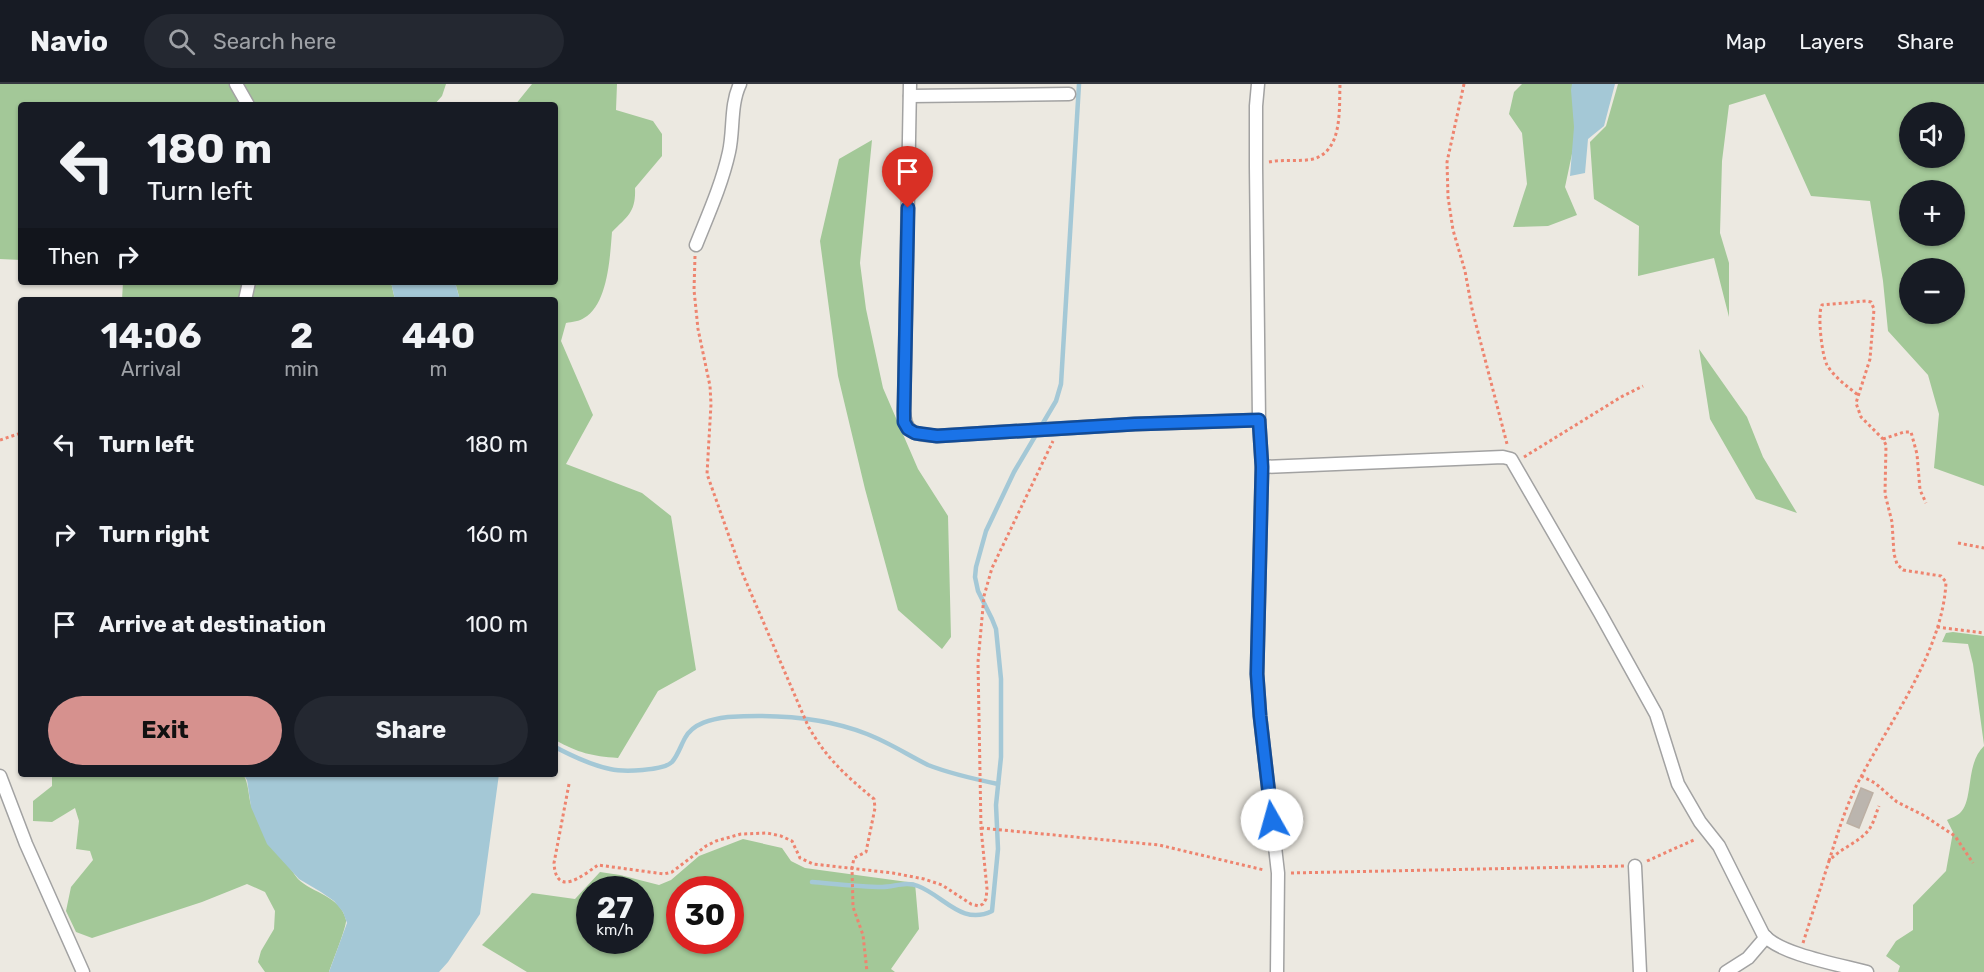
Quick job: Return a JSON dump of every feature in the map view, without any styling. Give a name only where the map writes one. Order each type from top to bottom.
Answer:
[{"type":"street","points":[[236,84],[246,102]]},
{"type":"street","points":[[696,245],[728,158],[733,136],[735,94],[740,84]]},
{"type":"street","points":[[1258,84],[1256,167],[1259,420],[1262,467],[1257,674],[1278,873],[1277,972]]},
{"type":"street","points":[[1069,94],[910,90],[904,411],[904,422],[908,429],[915,433],[937,436],[1259,420]]},
{"type":"street","points":[[1262,467],[1511,460],[1656,714],[1677,784],[1700,822],[1719,846],[1766,937],[1793,952],[1866,972]]},
{"type":"street","points":[[0,776],[26,844],[83,972]]},
{"type":"street","points":[[1635,866],[1640,972]]},
{"type":"street","points":[[1726,972],[1748,958],[1766,937]]},
{"type":"path","points":[[1256,167],[1281,160],[1312,159],[1324,154],[1334,143],[1340,84]]},
{"type":"path","points":[[1464,84],[1447,162],[1448,197],[1453,230],[1511,460],[1534,452],[1621,397],[1643,386]]},
{"type":"path","points":[[696,245],[693,268],[694,291],[711,404],[707,474],[741,570],[808,726],[834,765],[874,799],[875,808],[866,852],[854,858],[852,868],[853,906],[863,935],[867,972]]},
{"type":"path","points":[[1799,951],[1843,820],[1861,776],[1900,711],[1932,644],[1946,591],[1946,582],[1941,576],[1903,570],[1897,564],[1894,554],[1892,522],[1885,494],[1887,452],[1883,439],[1861,417],[1856,403],[1870,359],[1874,309],[1871,302],[1822,304],[1819,310],[1819,320],[1827,365],[1858,395]]},
{"type":"path","points":[[569,784],[554,863],[555,874],[567,882],[574,881],[598,865],[657,875],[672,872],[716,841],[741,834],[756,833],[781,836],[792,841],[800,858],[813,864],[931,880],[966,902],[979,906],[986,900],[987,889],[981,828],[978,662],[984,596],[992,568],[1058,429]]},
{"type":"path","points":[[1883,439],[1911,432],[1917,454],[1920,490],[1926,503]]},
{"type":"path","points":[[0,440],[18,434]]},
{"type":"path","points":[[1958,543],[1984,548]]},
{"type":"path","points":[[1937,627],[1984,633]]},
{"type":"path","points":[[1861,776],[1875,783],[1897,802],[1923,815],[1955,836],[1973,863]]},
{"type":"path","points":[[1829,861],[1836,852],[1865,834],[1879,806]]},
{"type":"path","points":[[981,828],[1159,845],[1278,873],[1635,866],[1708,833]]},
{"type":"green space","points":[[0,84],[446,84],[442,96],[437,102],[18,102],[18,260],[0,259]]},
{"type":"green space","points":[[532,84],[617,84],[616,110],[653,121],[662,134],[662,156],[635,188],[632,208],[627,217],[612,232],[606,279],[598,302],[592,312],[584,318],[566,323],[561,341],[593,415],[566,464],[642,493],[671,516],[696,670],[658,691],[618,758],[585,753],[558,742],[558,297],[459,297],[456,285],[558,285],[558,102],[517,102]]},
{"type":"green space","points":[[1522,84],[1575,84],[1576,135],[1565,187],[1577,215],[1548,226],[1513,227],[1527,184],[1522,133],[1509,114],[1514,92]]},
{"type":"green space","points":[[1618,84],[1984,84],[1984,486],[1934,468],[1939,414],[1928,375],[1888,331],[1883,281],[1870,201],[1811,196],[1765,94],[1729,105],[1722,161],[1720,233],[1729,263],[1729,317],[1714,258],[1638,276],[1639,226],[1594,199],[1590,142],[1606,126]]},
{"type":"green space","points":[[872,140],[860,263],[866,309],[883,388],[918,469],[948,516],[951,637],[942,649],[898,610],[865,489],[838,376],[820,241],[839,159]]},
{"type":"green space","points":[[123,285],[392,285],[394,297],[122,297]]},
{"type":"green space","points":[[1699,349],[1747,417],[1763,457],[1797,513],[1756,499],[1710,419]]},
{"type":"green space","points":[[1946,633],[1984,636],[1984,745],[1973,664],[1968,644],[1942,642]]},
{"type":"green space","points":[[1984,746],[1984,972],[1898,972],[1900,966],[1886,956],[1896,941],[1913,930],[1913,905],[1946,871],[1953,832],[1947,820],[1959,814],[1964,807],[1974,762]]},
{"type":"green space","points":[[52,777],[244,777],[251,805],[294,874],[304,884],[332,900],[343,912],[346,924],[329,972],[265,972],[258,962],[261,951],[274,929],[275,911],[265,892],[247,884],[202,902],[92,938],[76,932],[66,911],[71,887],[93,860],[90,851],[76,849],[79,821],[75,808],[52,822],[33,821],[33,801],[52,786]]},
{"type":"green space","points":[[743,839],[782,848],[791,861],[805,868],[915,883],[919,929],[891,969],[895,972],[527,972],[482,945],[532,893],[576,898],[576,954],[654,954],[654,884],[659,885],[666,882],[666,954],[744,954],[744,876],[676,876],[699,856]]},
{"type":"green space","points":[[600,872],[624,876],[596,876]]},
{"type":"water","points":[[1572,84],[1615,84],[1604,126],[1588,139],[1585,173],[1570,176],[1574,127]]},
{"type":"water","points":[[392,285],[456,285],[459,297],[394,297]]},
{"type":"water","points":[[245,777],[499,777],[480,914],[439,972],[329,972],[347,923],[343,912],[334,901],[299,879],[267,844],[251,807]]},
{"type":"building","points":[[1861,788],[1873,793],[1859,828],[1847,823]]},
{"type":"waterway","points":[[812,882],[873,887],[914,885],[962,912],[981,915],[992,911],[998,849],[996,805],[1001,757],[1001,679],[996,629],[978,591],[975,577],[976,567],[986,531],[1014,472],[1056,401],[1061,384],[1079,84]]},
{"type":"waterway","points":[[558,748],[582,760],[610,769],[652,769],[672,762],[688,733],[704,723],[728,717],[799,718],[851,728],[883,741],[928,765],[954,774],[998,784]]},
{"type":"route","points":[[908,208],[904,422],[908,429],[923,435],[937,436],[1135,424],[1259,420],[1262,467],[1257,674],[1272,820]]}]
